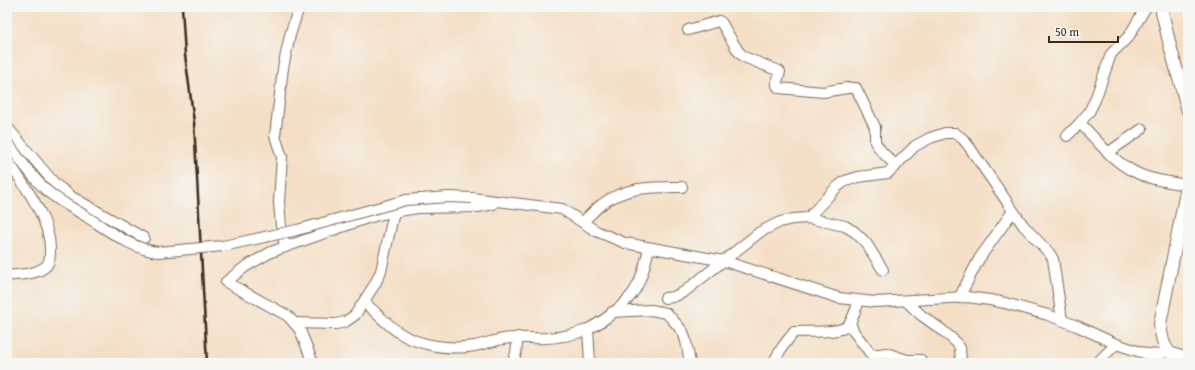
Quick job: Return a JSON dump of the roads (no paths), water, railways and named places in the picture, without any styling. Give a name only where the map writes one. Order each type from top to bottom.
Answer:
[{"type":"main road","points":[[1161,7],[1188,110]]},
{"type":"main road","points":[[1188,182],[1160,324],[1163,341],[1168,351],[1172,354],[1188,359]]},
{"type":"street","points":[[285,247],[279,214],[282,157],[275,136],[283,68],[290,35],[299,7]]},
{"type":"street","points":[[1067,136],[1080,123],[1088,112],[1095,100],[1111,54],[1128,36],[1146,7]]},
{"type":"street","points":[[688,30],[719,21],[721,22],[738,51],[744,57],[780,72],[777,83],[779,88],[823,92],[856,88],[876,127],[875,142],[881,151],[896,166]]},
{"type":"street","points":[[1080,123],[1108,152],[1127,168],[1135,172],[1163,180],[1188,185]]},
{"type":"street","points":[[7,127],[19,139],[55,184],[72,197],[144,238]]},
{"type":"street","points":[[1108,152],[1142,129]]},
{"type":"street","points":[[808,218],[836,188],[846,182],[858,177],[888,173],[915,146],[945,133],[955,133],[963,139],[1023,225],[1053,259],[1062,320]]},
{"type":"street","points":[[7,142],[37,181],[58,200],[123,239],[149,251],[158,252],[223,246],[297,230],[406,200],[441,197],[472,198],[562,209],[596,231],[625,243],[724,261],[839,298],[875,302],[968,297],[1005,303],[1062,320],[1116,344],[1152,355],[1158,355],[1168,351]]},
{"type":"street","points":[[7,159],[40,212],[47,229],[50,244],[50,257],[47,266],[36,272],[7,276]]},
{"type":"street","points":[[582,222],[610,199],[632,190],[650,187],[682,187]]},
{"type":"street","points":[[313,363],[300,330],[288,316],[226,282],[244,267],[258,259],[285,247],[350,223],[394,212],[431,207],[478,207],[500,202]]},
{"type":"street","points":[[959,298],[979,259],[1013,211]]},
{"type":"street","points":[[294,323],[330,325],[345,322],[355,315],[379,278],[394,212]]},
{"type":"street","points":[[665,298],[673,297],[684,292],[768,228],[780,222],[792,219],[808,218],[845,226],[855,232],[866,243],[883,270]]},
{"type":"street","points":[[364,302],[399,332],[410,338],[431,345],[463,347],[475,346],[507,338],[547,338],[577,333],[588,329],[628,299],[636,289],[641,277],[649,248]]},
{"type":"street","points":[[773,363],[783,346],[794,332],[842,329],[848,326],[859,301]]},
{"type":"street","points":[[906,301],[921,316],[942,330],[957,343],[960,348],[961,363]]},
{"type":"street","points":[[612,312],[651,310],[666,313],[682,332],[686,341],[690,363]]},
{"type":"street","points":[[850,323],[854,332],[874,359],[886,353],[907,360],[921,360]]},
{"type":"street","points":[[588,329],[590,363]]},
{"type":"street","points":[[513,363],[518,337]]},
{"type":"street","points":[[1097,363],[1116,344]]},
{"type":"railway","points":[[182,7],[185,55],[194,122],[207,363]]}]
